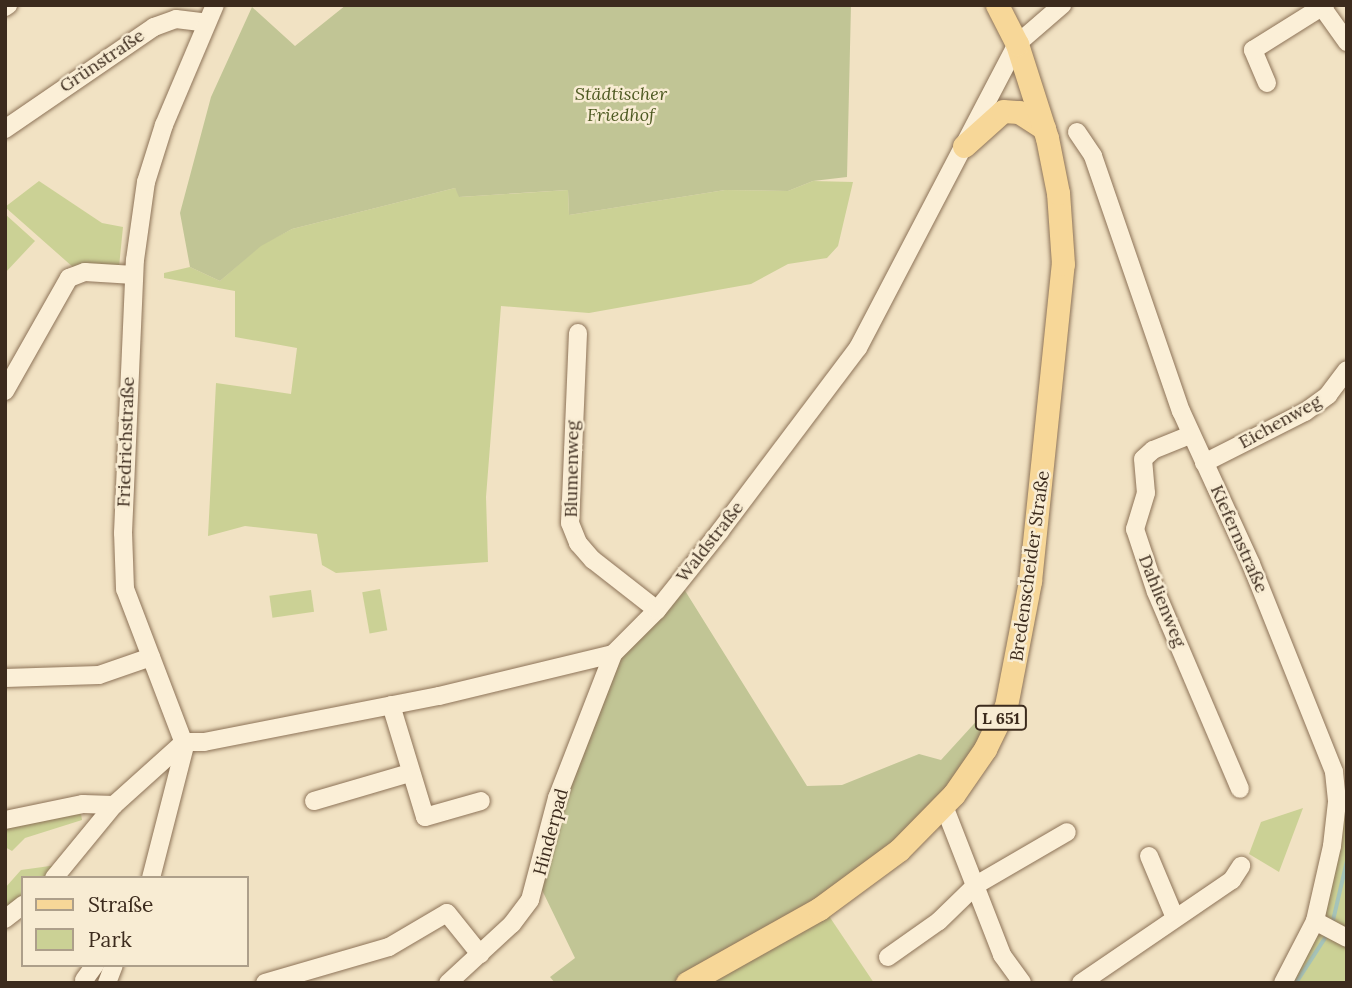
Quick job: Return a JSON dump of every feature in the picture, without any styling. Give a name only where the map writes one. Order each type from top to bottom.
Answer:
[{"type":"main road","name":"Bredenscheider Straße","points":[[687,983],[848,890],[944,806],[985,750],[1006,706],[1024,620],[1063,264],[1058,192],[1044,128],[1017,44],[997,5]]},
{"type":"main road","points":[[964,146],[1003,111],[1019,112],[1044,128]]},
{"type":"street","name":"Friedrichstraße","points":[[184,742],[125,589],[124,505],[134,275],[146,182],[164,125],[215,5]]},
{"type":"street","points":[[1017,44],[1062,5]]},
{"type":"street","points":[[1268,83],[1253,50],[1323,6],[1347,42]]},
{"type":"street","name":"Grünstraße","points":[[5,129],[154,27],[176,19],[207,23]]},
{"type":"street","name":"Waldstraße","points":[[613,654],[657,610],[858,348],[1017,44]]},
{"type":"street","name":"Kiefernstraße","points":[[1077,132],[1093,156],[1147,324],[1190,435],[1251,564],[1334,772],[1337,802],[1330,859],[1331,929],[1283,983]]},
{"type":"street","points":[[5,391],[69,278],[85,272],[134,275]]},
{"type":"street","name":"Blumenweg","points":[[578,333],[570,523],[578,543],[593,559],[657,610]]},
{"type":"street","name":"Eichenweg","points":[[1204,463],[1305,412],[1328,395],[1347,370]]},
{"type":"street","name":"Dahlienweg","points":[[1190,435],[1153,450],[1143,459],[1146,493],[1135,529],[1156,592],[1240,789]]},
{"type":"street","points":[[56,876],[114,805],[184,742],[204,742],[391,705],[613,654]]},
{"type":"street","name":"Hinderpad","points":[[448,983],[512,924],[535,891],[557,798],[613,654]]},
{"type":"street","points":[[5,678],[99,675],[150,657]]},
{"type":"street","points":[[391,705],[425,817],[481,801]]},
{"type":"street","points":[[151,876],[184,742]]},
{"type":"street","points":[[314,801],[410,773]]},
{"type":"street","points":[[5,820],[83,804],[114,805]]},
{"type":"street","points":[[944,806],[1002,955],[1022,983]]},
{"type":"street","points":[[888,957],[939,921],[976,885],[1067,832]]},
{"type":"street","points":[[1149,856],[1175,918]]},
{"type":"street","points":[[1081,983],[1232,880],[1241,866]]},
{"type":"street","points":[[5,919],[21,907]]},
{"type":"street","points":[[265,983],[389,947],[447,913],[480,954]]},
{"type":"street","points":[[84,980],[94,967]]},
{"type":"green space","name":"Städtischer Friedhof","points":[[346,5],[851,5],[847,177],[813,181],[788,191],[725,190],[569,215],[568,190],[459,197],[455,188],[292,229],[261,246],[220,281],[190,267],[180,213],[211,97],[252,7],[295,46]]},
{"type":"green space","points":[[39,181],[102,223],[123,227],[119,267],[74,268],[5,207]]},
{"type":"green space","points":[[813,181],[853,182],[838,246],[827,258],[788,264],[751,284],[589,313],[501,306],[486,497],[488,562],[336,573],[322,565],[317,534],[245,526],[208,536],[216,383],[291,394],[297,348],[235,337],[235,291],[164,278],[164,273],[190,267],[220,281],[261,245],[292,229],[455,188],[460,197],[568,190],[569,215],[725,190],[788,191]]},
{"type":"green space","points":[[5,214],[35,241],[5,273]]},
{"type":"green space","points":[[380,589],[387,630],[370,633],[362,592]]},
{"type":"green space","points":[[684,589],[807,786],[842,785],[919,754],[941,760],[983,714],[998,710],[990,731],[917,826],[777,926],[673,983],[555,983],[550,977],[575,958],[541,888],[551,837],[613,665]]},
{"type":"green space","points":[[311,590],[314,612],[272,618],[269,596]]},
{"type":"green space","points":[[1347,780],[1347,983],[1285,983],[1332,850]]},
{"type":"green space","points":[[80,807],[82,820],[25,838],[12,851],[5,847],[5,823]]},
{"type":"green space","points":[[1303,808],[1279,872],[1249,854],[1261,822]]},
{"type":"green space","points":[[57,865],[46,876],[21,876],[21,898],[5,910],[5,888],[21,870]]},
{"type":"green space","points":[[827,913],[874,983],[700,983]]},
{"type":"waterway","points":[[1332,925],[1347,861]]},
{"type":"waterway","points":[[1296,983],[1327,935]]}]
